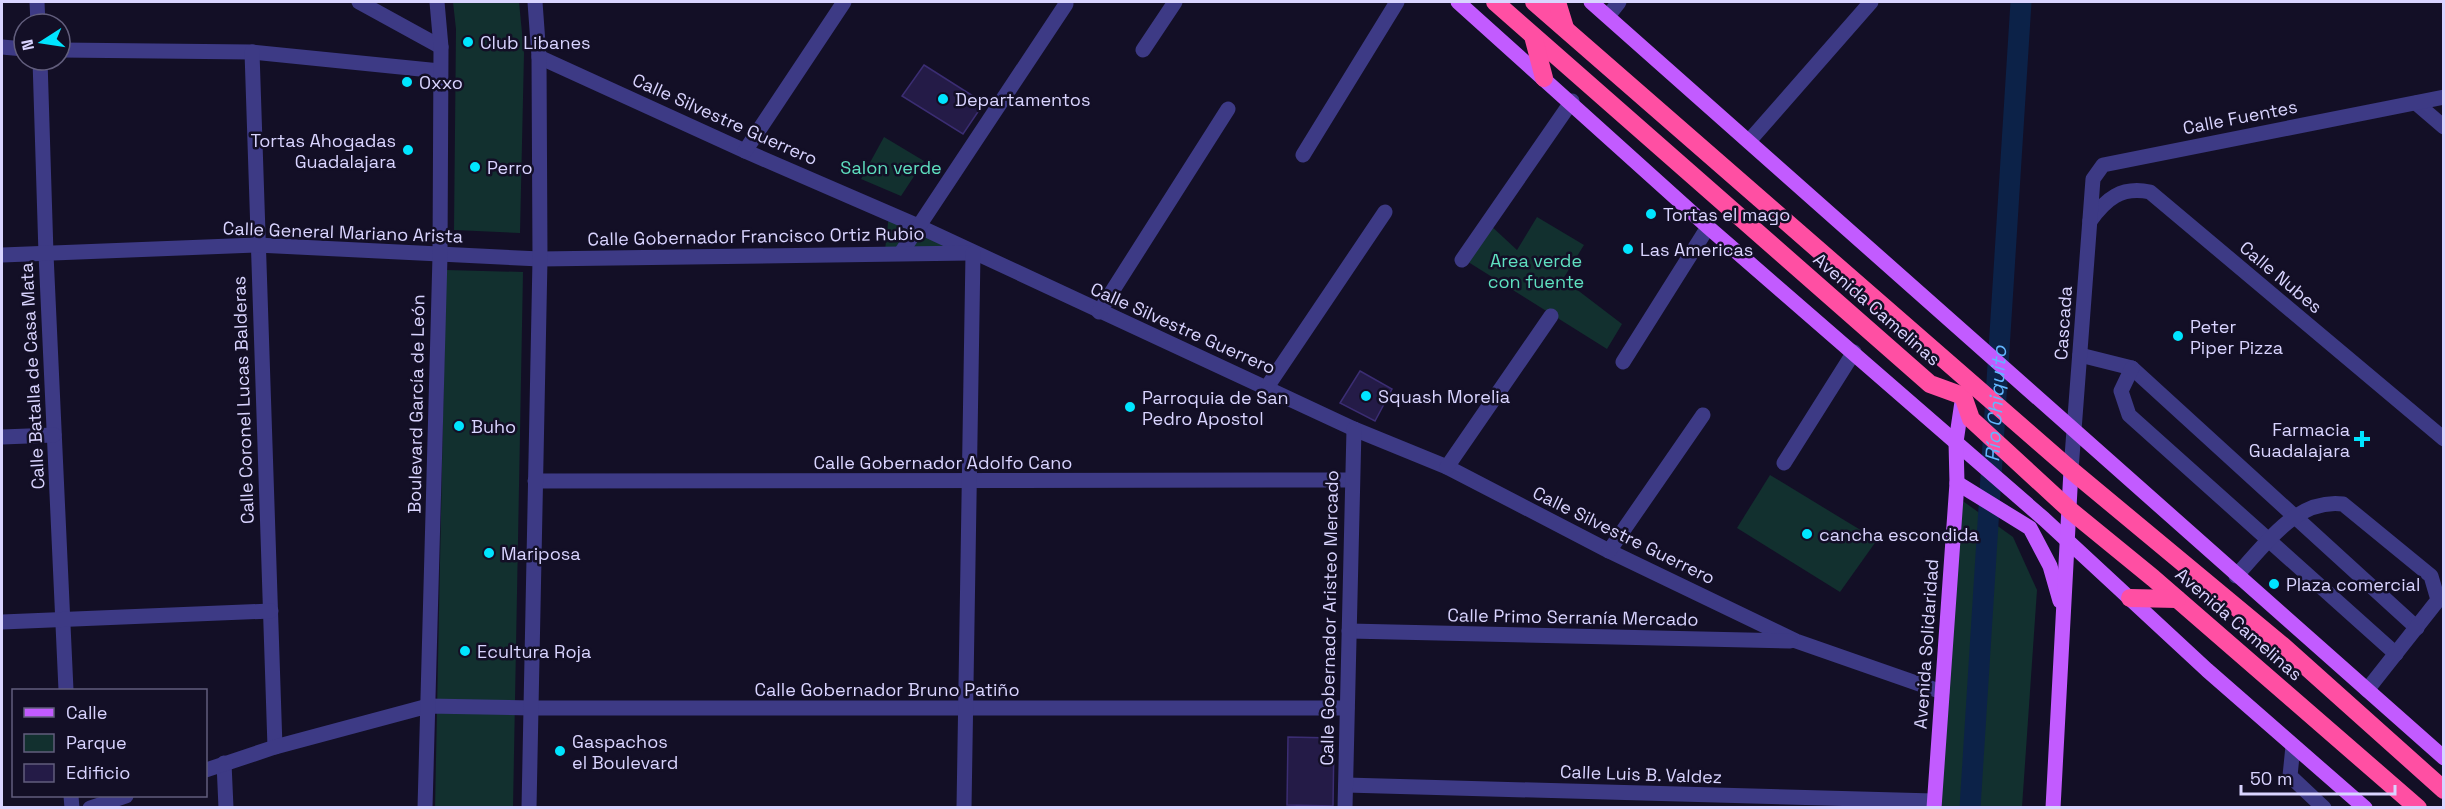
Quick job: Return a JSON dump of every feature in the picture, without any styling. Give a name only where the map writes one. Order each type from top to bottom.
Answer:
[{"type":"highway","name":"Avenida Camelinas","points":[[1495,2],[1930,384],[1963,396],[1971,420],[2070,511],[2177,599],[2418,807]]},
{"type":"highway","name":"Avenida Camelinas","points":[[1534,2],[2071,470],[2283,646],[2444,790]]},
{"type":"highway","points":[[1557,2],[1565,28]]},
{"type":"highway","points":[[1533,36],[1544,78]]},
{"type":"highway","points":[[2130,598],[2177,599]]},
{"type":"main road","points":[[1458,2],[1572,101],[1708,226],[2044,519],[2293,746],[2365,807]]},
{"type":"main road","name":"Avenida Camelinas","points":[[1591,2],[2074,428],[2236,576],[2443,756]]},
{"type":"main road","name":"Avenida Solidaridad","points":[[1934,804],[1961,448],[1964,376]]},
{"type":"main road","points":[[2053,807],[2071,470]]},
{"type":"main road","points":[[1958,484],[2030,528],[2050,566],[2063,612]]},
{"type":"street","points":[[359,2],[441,47]]},
{"type":"street","name":"Boulevard García de León","points":[[425,807],[440,256],[441,47],[437,2]]},
{"type":"street","points":[[529,807],[540,259],[539,57],[536,2]]},
{"type":"street","points":[[745,151],[844,2]]},
{"type":"street","points":[[1143,50],[1175,2]]},
{"type":"street","points":[[1303,155],[1397,2]]},
{"type":"street","points":[[1608,16],[1619,2]]},
{"type":"street","points":[[1750,140],[1871,2]]},
{"type":"street","points":[[901,253],[1066,4]]},
{"type":"street","points":[[72,50],[252,52],[440,72]]},
{"type":"street","name":"Calle Coronel Lucas Balderas","points":[[252,52],[275,747]]},
{"type":"street","name":"Calle Silvestre Guerrero","points":[[539,57],[745,151],[918,226],[1354,429],[1447,468],[1609,551],[1796,641],[1942,692]]},
{"type":"street","name":"Calle Batalla de Casa Mata","points":[[40,72],[46,254],[66,689]]},
{"type":"street","name":"Calle Fuentes","points":[[2090,221],[2094,179],[2103,165],[2444,98]]},
{"type":"street","points":[[1461,260],[1572,101]]},
{"type":"street","points":[[2416,103],[2444,127]]},
{"type":"street","points":[[1099,312],[1228,109]]},
{"type":"street","name":"Calle Nubes","points":[[2090,221],[2103,202],[2121,192],[2138,190],[2150,192],[2444,439]]},
{"type":"street","points":[[1267,387],[1385,212]]},
{"type":"street","name":"Cascada","points":[[2074,428],[2090,221]]},
{"type":"street","points":[[1623,362],[1708,226]]},
{"type":"street","name":"Calle General Mariano Arista","points":[[2,255],[257,245],[440,256],[540,259]]},
{"type":"street","points":[[964,807],[973,253]]},
{"type":"street","name":"Calle Gobernador Francisco Ortiz Rubio","points":[[540,259],[973,253]]},
{"type":"street","points":[[1447,468],[1551,316]]},
{"type":"street","points":[[1784,463],[1854,352]]},
{"type":"street","points":[[2080,355],[2132,368],[2417,628]]},
{"type":"street","points":[[2132,368],[2121,391],[2129,415],[2396,654]]},
{"type":"street","points":[[1609,551],[1703,415]]},
{"type":"street","points":[[2071,470],[2074,428]]},
{"type":"street","name":"Calle Gobernador Aristeo Mercado","points":[[1345,807],[1354,429]]},
{"type":"street","points":[[2,437],[54,435]]},
{"type":"street","name":"Calle Gobernador Adolfo Cano","points":[[535,481],[1351,480]]},
{"type":"street","points":[[2236,576],[2294,515],[2330,503],[2343,504],[2431,576],[2438,600],[2367,690]]},
{"type":"street","points":[[2,622],[271,611]]},
{"type":"street","name":"Calle Primo Serranía Mercado","points":[[1349,631],[1796,641]]},
{"type":"street","name":"Calle Gobernador Bruno Patiño","points":[[207,770],[275,747],[428,706],[1347,708]]},
{"type":"street","points":[[2293,746],[2290,776],[2324,807]]},
{"type":"street","points":[[224,763],[226,807]]},
{"type":"street","name":"Calle Luis B. Valdez","points":[[1346,785],[1934,804]]},
{"type":"street","points":[[90,807],[120,797]]},
{"type":"green space","points":[[453,2],[519,2],[524,53],[520,233],[454,230],[456,29]]},
{"type":"green space","name":"Salon verde","points":[[884,137],[924,161],[901,196],[861,179]]},
{"type":"green space","points":[[889,214],[962,250],[885,250]]},
{"type":"green space","name":"Area verde con fuente","points":[[1537,217],[1584,245],[1563,279],[1622,324],[1607,349],[1465,260],[1489,224],[1517,250]]},
{"type":"green space","points":[[446,270],[523,272],[513,807],[435,808]]},
{"type":"green space","name":"cancha escondida","points":[[1770,475],[1877,540],[1840,592],[1737,528]]},
{"type":"green space","points":[[1953,494],[2013,537],[2037,590],[2022,807],[1931,808]]},
{"type":"building","name":"Departamentos","points":[[924,65],[984,103],[963,134],[902,96]]},
{"type":"building","name":"Squash Morelia","points":[[1360,371],[1392,389],[1375,421],[1340,403]]},
{"type":"building","points":[[1288,737],[1334,738],[1333,806],[1287,805]]},
{"type":"waterway","name":"Río Chiquito","points":[[1970,808],[2021,2]]},
{"type":"place","name":"Club Libanes","points":[[468,42]]},
{"type":"place","name":"Oxxo","points":[[407,82]]},
{"type":"place","name":"Departamentos","points":[[943,99]]},
{"type":"place","name":"Tortas Ahogadas Guadalajara","points":[[408,150]]},
{"type":"place","name":"Perro","points":[[475,167]]},
{"type":"place","name":"Tortas el mago","points":[[1651,214]]},
{"type":"place","name":"Las Americas","points":[[1628,249]]},
{"type":"place","name":"Peter Piper Pizza","points":[[2178,336]]},
{"type":"place","name":"Squash Morelia","points":[[1366,396]]},
{"type":"place","name":"Parroquia de San Pedro Apostol","points":[[1130,407]]},
{"type":"place","name":"Buho","points":[[459,426]]},
{"type":"place","name":"Farmacia Guadalajara","points":[[2362,439]]},
{"type":"place","name":"cancha escondida","points":[[1807,534]]},
{"type":"place","name":"Mariposa","points":[[489,553]]},
{"type":"place","name":"Plaza comercial","points":[[2274,584]]},
{"type":"place","name":"Ecultura Roja","points":[[465,651]]},
{"type":"place","name":"Gaspachos el Boulevard","points":[[560,751]]}]
